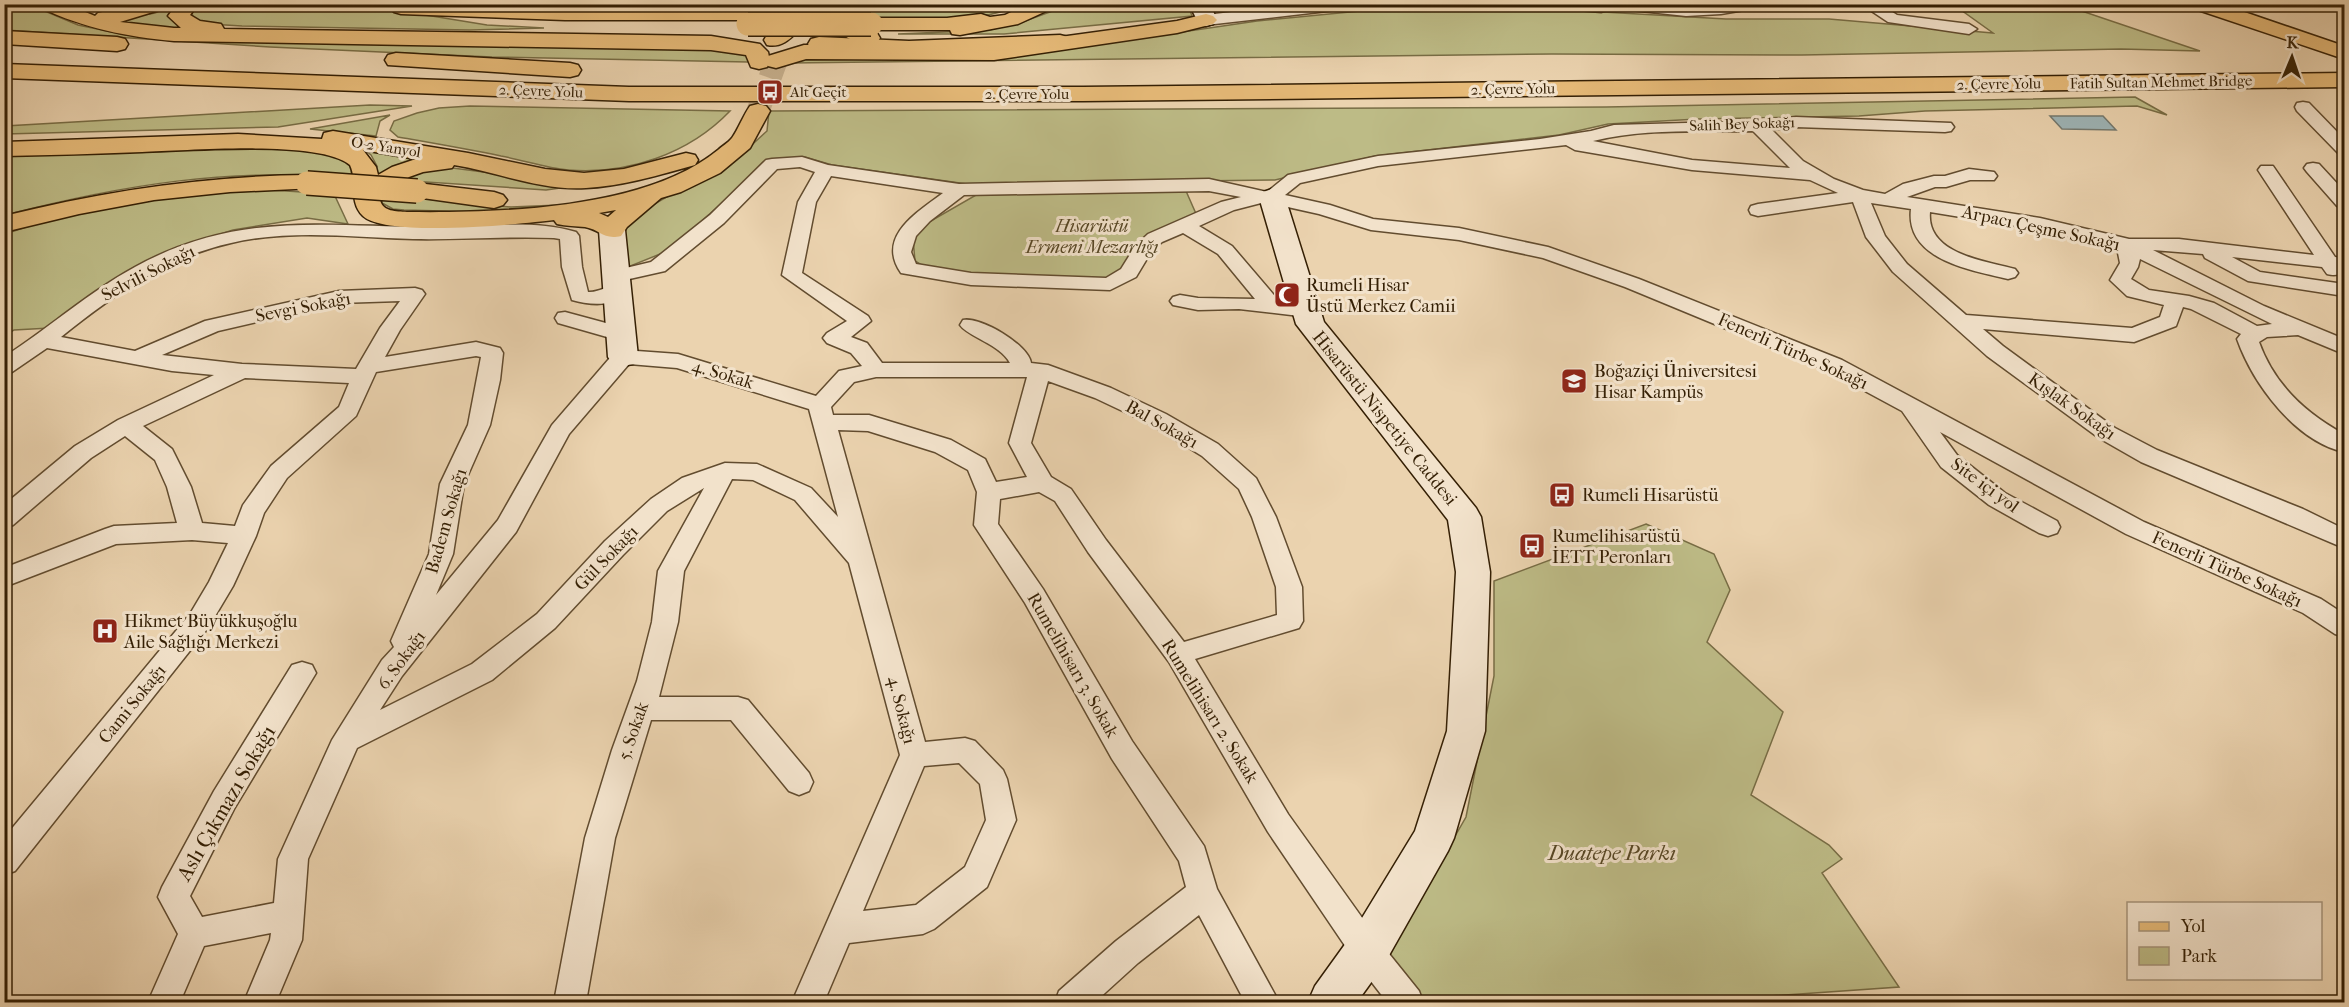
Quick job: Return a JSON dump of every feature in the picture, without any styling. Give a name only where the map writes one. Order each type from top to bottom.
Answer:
[{"type":"main road","points":[[54,8],[98,18],[125,15],[159,4]]},
{"type":"main road","points":[[188,4],[179,16],[185,22],[198,28],[342,37],[711,43],[752,49],[767,61]]},
{"type":"main road","points":[[391,6],[513,13],[729,14],[768,11],[803,4]]},
{"type":"main road","points":[[767,61],[771,43],[802,16],[828,4]]},
{"type":"main road","points":[[767,61],[795,35],[819,18],[854,4]]},
{"type":"main road","points":[[1028,4],[1011,13],[982,20],[947,24],[846,19],[846,26],[859,35],[872,38],[1011,38],[1202,12]]},
{"type":"main road","points":[[342,37],[534,32],[693,32],[867,20],[974,28],[1011,20],[1046,4]]},
{"type":"main road","points":[[2199,4],[2344,53]]},
{"type":"main road","points":[[391,6],[455,16],[531,23],[746,30],[819,44],[864,48],[1060,42]]},
{"type":"main road","points":[[54,8],[80,20],[135,31],[306,35]]},
{"type":"main road","points":[[767,61],[804,52],[994,53],[1177,27],[1202,12]]},
{"type":"main road","points":[[4,37],[613,73]]},
{"type":"main road","name":"2. Çevre Yolu","points":[[4,50],[613,73],[984,75],[2344,63]]},
{"type":"main road","name":"2. Çevre Yolu","points":[[4,71],[629,94],[1083,94],[2049,83]]},
{"type":"main road","name":"Fatih Sultan Mehmet Bridge","points":[[2049,83],[2344,80]]},
{"type":"main road","points":[[4,88],[629,94]]},
{"type":"main road","name":"O-2 Yanyol","points":[[4,141],[268,133],[321,136],[489,165],[544,177],[584,181],[624,176],[692,158],[718,142],[751,111],[754,126],[728,156]]},
{"type":"main road","points":[[4,149],[254,142],[309,146],[349,153],[361,161],[365,172],[366,199],[371,209],[382,216],[435,219],[585,218],[612,230]]},
{"type":"main road","points":[[495,218],[591,208],[662,190],[703,172],[728,156]]},
{"type":"main road","points":[[4,224],[134,195],[237,183],[307,183],[417,191],[465,198],[538,202],[594,199],[669,180],[728,156]]},
{"type":"main road","points":[[417,191],[473,190],[550,194],[600,190],[637,182],[674,168],[692,158]]},
{"type":"main road","points":[[366,199],[381,183],[398,172],[420,165],[439,162],[489,165]]},
{"type":"main road","points":[[622,346],[612,230],[630,211],[662,190]]},
{"type":"main road","name":"Hisarüstü Nispetiye Caddesi","points":[[1272,198],[1290,309],[1310,324],[1464,517],[1473,572],[1466,731],[1433,838],[1367,951],[1331,1002]]},
{"type":"street","points":[[1202,12],[1345,4]]},
{"type":"street","points":[[1567,4],[1601,7],[1613,4],[1696,13],[1757,4]]},
{"type":"street","points":[[1868,4],[1893,19],[1969,28]]},
{"type":"street","points":[[2303,107],[2344,149]]},
{"type":"street","name":"Salih Bey Sokağı","points":[[1272,198],[1294,179],[1378,160],[1540,144],[1590,146],[1599,143],[1614,130],[1758,126],[1796,122],[1945,128]]},
{"type":"street","points":[[1758,126],[1797,165],[1859,195]]},
{"type":"street","name":"Salih Bey Sokağı","points":[[1599,143],[1692,165],[1815,175]]},
{"type":"street","name":"Fenerli Türbe Sokağı","points":[[577,291],[579,296],[589,299],[605,298],[616,282],[658,267],[717,219],[772,164],[802,162],[825,170],[959,190],[1209,185],[1323,209],[1371,224],[1459,234],[1548,254],[1632,283],[1834,365],[2135,528],[2312,606],[2344,627]]},
{"type":"street","points":[[2313,168],[2344,202]]},
{"type":"street","points":[[825,170],[807,202],[792,275],[861,321],[834,338],[859,348],[876,370]]},
{"type":"street","points":[[2267,170],[2337,263],[2344,284]]},
{"type":"street","points":[[1887,200],[1910,188],[1934,181],[1946,182],[1969,174],[1988,176]]},
{"type":"street","points":[[959,190],[915,224],[904,240],[901,253],[908,269],[971,279],[1110,285],[1129,273],[1143,249],[1155,238],[1228,206],[1272,198]]},
{"type":"street","points":[[1758,210],[1859,195]]},
{"type":"street","name":"Arpacı Çeşme Sokağı","points":[[1859,195],[2040,224],[2125,244],[2302,330],[2344,347]]},
{"type":"street","name":"Kışlak Sokağı","points":[[1859,195],[1876,237],[1900,268],[1995,351],[2107,433],[2150,456],[2294,515],[2344,539]]},
{"type":"street","points":[[1921,205],[1920,226],[1927,239],[1940,250],[1973,264],[2008,273]]},
{"type":"street","points":[[1184,225],[1225,250],[1290,309]]},
{"type":"street","name":"Selvili Sokağı","points":[[43,341],[100,296],[158,264],[206,243],[256,233],[318,228],[415,233],[555,232],[569,236],[577,291]]},
{"type":"street","points":[[2125,244],[2179,245],[2337,263]]},
{"type":"street","points":[[2125,244],[2130,253],[2129,268],[2120,280],[2126,287],[2214,311],[2256,334]]},
{"type":"street","points":[[2201,248],[2255,277],[2344,290]]},
{"type":"street","name":"Sevgi Sokağı","points":[[137,358],[212,326],[339,297],[415,294],[390,328],[366,371]]},
{"type":"street","points":[[1180,301],[1290,309]]},
{"type":"street","points":[[1961,321],[2134,334],[2169,321],[2175,302]]},
{"type":"street","name":"4. Sokak","points":[[565,318],[622,346],[678,361],[822,413]]},
{"type":"street","points":[[970,325],[990,334],[1020,358],[1030,370]]},
{"type":"street","points":[[2302,330],[2273,329],[2256,334],[2248,339],[2254,360],[2269,384],[2295,413],[2344,444]]},
{"type":"street","points":[[4,367],[43,341],[172,364],[242,371],[366,371]]},
{"type":"street","name":"6. Sokağı","points":[[260,1002],[286,940],[293,859],[346,740],[392,668],[507,526],[560,430],[622,346]]},
{"type":"street","name":"Badem Sokağı","points":[[366,371],[476,349],[492,352],[489,380],[479,425],[452,484],[441,554],[392,668]]},
{"type":"street","name":"Bal Sokağı","points":[[822,413],[847,376],[876,370],[1030,370],[1103,393],[1158,419],[1210,450],[1248,484],[1264,517],[1289,587],[1290,621],[1178,654]]},
{"type":"street","name":"Rumelihisarı 2. Sokak","points":[[1030,370],[1020,443],[1042,483],[1063,495],[1097,546],[1178,654],[1278,823],[1367,951],[1407,1002]]},
{"type":"street","points":[[4,519],[83,452],[126,425],[242,371]]},
{"type":"street","name":"Cami Sokağı","points":[[4,861],[199,621],[220,586],[243,537],[252,511],[279,471],[348,411],[366,371]]},
{"type":"street","name":"Site içi yol","points":[[1908,405],[1949,461],[1997,499],[2048,527]]},
{"type":"street","name":"Rumelihisarı 3. Sokak","points":[[822,413],[869,423],[943,446],[977,465],[989,492],[986,525],[1034,596],[1122,750],[1193,856],[1203,893],[1263,1002]]},
{"type":"street","name":"4. Sokağı","points":[[808,1002],[914,755],[822,413]]},
{"type":"street","points":[[126,425],[164,455],[179,487],[185,531]]},
{"type":"street","name":"Gül Sokağı","points":[[346,740],[482,672],[546,621],[614,548],[659,505],[690,484],[725,471],[757,472],[803,494],[861,560]]},
{"type":"street","name":"5. Sokak","points":[[570,1002],[600,838],[626,750],[651,681],[665,622],[671,571],[725,471]]},
{"type":"street","points":[[989,492],[1042,483]]},
{"type":"street","points":[[4,578],[114,535],[185,531],[243,537]]},
{"type":"street","name":"Aslı Çıkmazı Sokağı","points":[[194,933],[173,897],[224,800],[302,673]]},
{"type":"street","points":[[641,709],[738,708],[799,782]]},
{"type":"street","points":[[839,929],[923,919],[976,878],[1001,820],[993,779],[965,750],[914,755]]},
{"type":"street","points":[[1071,1002],[1127,952],[1203,893]]},
{"type":"street","points":[[165,1002],[194,933],[288,915]]},
{"type":"green space","points":[[28,4],[78,25],[126,35],[225,40],[707,47],[752,56],[748,62],[492,57],[270,47],[5,30],[5,5]]},
{"type":"green space","points":[[200,4],[358,4],[487,25],[544,28],[470,30],[209,24],[193,20],[192,11]]},
{"type":"green space","points":[[173,5],[180,5],[191,28],[159,29],[105,22],[155,13]]},
{"type":"green space","points":[[472,5],[778,5],[658,10]]},
{"type":"green space","points":[[875,5],[1020,5],[1000,12],[959,19],[852,20]]},
{"type":"green space","points":[[1069,5],[1188,5],[1192,16],[1004,34],[898,34],[990,30],[1025,21]]},
{"type":"green space","points":[[1480,5],[1726,19],[1829,19],[1993,33],[1954,5],[2064,5],[2200,51],[2121,49],[1802,55],[1552,54],[790,63],[804,58],[1086,46],[1257,21],[1360,11]]},
{"type":"green space","points":[[2135,97],[2167,115],[2137,106],[1925,111],[1859,116],[1698,119],[1608,124],[1559,135],[1375,156],[1275,180],[967,184],[832,165],[805,157],[770,159],[670,250],[623,269],[623,231],[637,214],[696,180],[725,169],[767,131],[769,111],[1606,107]]},
{"type":"green space","points":[[370,105],[412,106],[278,127],[5,134],[5,126]]},
{"type":"green space","points":[[470,106],[730,111],[696,139],[676,150],[634,165],[590,171],[551,168],[488,153],[398,137],[390,130],[394,121],[417,113],[439,108]]},
{"type":"green space","points":[[390,115],[380,121],[376,136],[310,129]]},
{"type":"green space","points":[[251,145],[320,151],[351,162],[353,178],[264,175],[177,181],[92,195],[5,215],[4,153]]},
{"type":"green space","points":[[361,147],[432,158],[409,161],[375,176],[377,166],[371,155]]},
{"type":"green space","points":[[445,167],[582,185],[546,190],[395,180],[410,172]]},
{"type":"green space","points":[[270,190],[334,194],[348,224],[307,218],[233,230],[180,247],[50,328],[14,330],[5,336],[5,234],[72,212],[184,195]]},
{"type":"green space","name":"Hisarüstü Ermeni Mezarlığı","points":[[1186,191],[1197,216],[1121,272],[1104,281],[930,270],[915,261],[913,239],[922,226],[976,195]]},
{"type":"green space","points":[[384,195],[511,207],[559,205],[482,212],[404,210],[393,209],[382,203]]},
{"type":"green space","name":"Duatepe Parkı","points":[[1646,524],[1714,554],[1730,590],[1707,642],[1783,712],[1751,795],[1829,845],[1842,859],[1822,873],[1899,987],[1684,1002],[1423,1002],[1384,960],[1466,817],[1494,676],[1494,581]]},
{"type":"water","points":[[2050,116],[2103,116],[2116,130],[2062,129]]},
{"type":"tunnel","points":[[758,111],[776,61]]},
{"type":"place","name":"Alt Geçit","points":[[770,92]]},
{"type":"place","name":"Rumeli Hisar Üstü Merkez Camii","points":[[1287,295]]},
{"type":"place","name":"Boğaziçi Üniversitesi Hisar Kampüs","points":[[1574,381]]},
{"type":"place","name":"Rumeli Hisarüstü","points":[[1562,495]]},
{"type":"place","name":"Rumelihisarüstü İETT Peronları","points":[[1532,546]]},
{"type":"place","name":"Hikmet Büyükkuşoğlu Aile Sağlığı Merkezi","points":[[105,631]]}]
